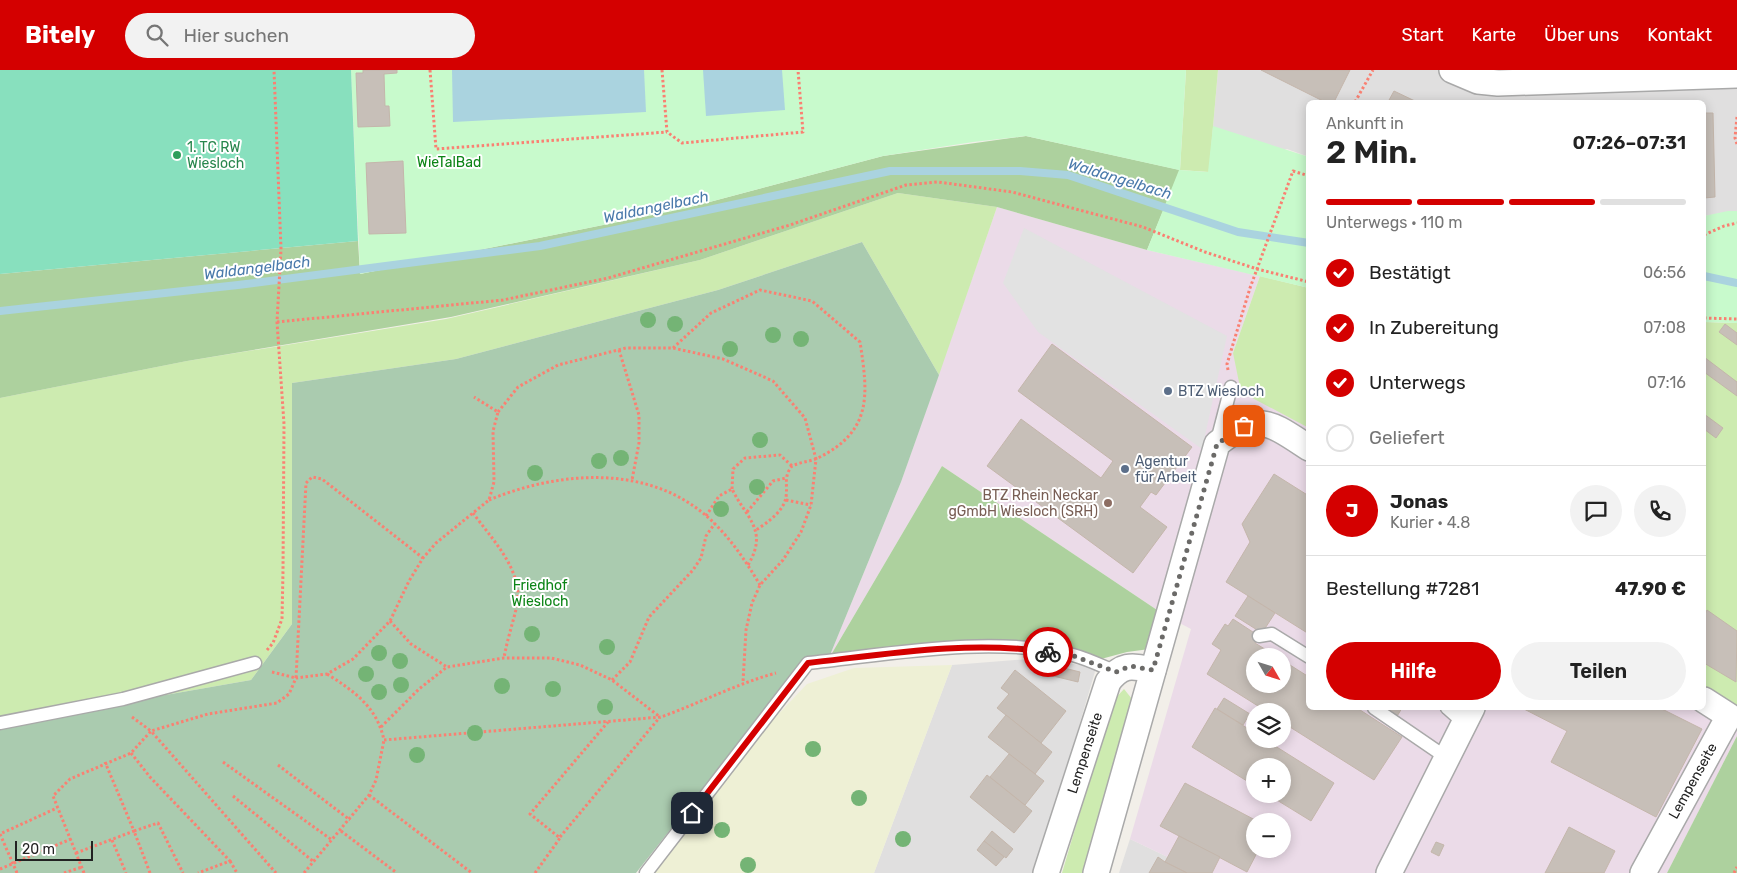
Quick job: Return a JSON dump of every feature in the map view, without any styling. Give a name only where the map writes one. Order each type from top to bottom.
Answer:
[{"type":"street","points":[[1452,70],[1478,81],[1498,83],[1737,75]]},
{"type":"street","points":[[1096,873],[1217,444],[1244,426],[1258,422],[1270,424],[1306,446]]},
{"type":"street","points":[[1116,672],[1130,666],[1153,670]]},
{"type":"street","name":"Lempenseite","points":[[1046,873],[1108,682],[1116,672]]},
{"type":"street","name":"Lempenseite","points":[[1643,873],[1729,716],[1706,701]]},
{"type":"street","points":[[1390,873],[1447,758],[1461,713]]},
{"type":"lane","points":[[1217,444],[1232,387]]},
{"type":"lane","points":[[1259,636],[1272,634],[1306,655]]},
{"type":"lane","points":[[646,873],[808,663],[936,650],[1011,646],[1074,656],[1116,672]]},
{"type":"lane","points":[[0,723],[123,699],[256,663]]},
{"type":"lane","points":[[1377,710],[1447,758]]},
{"type":"path","points":[[274,70],[281,249],[277,322],[284,424],[282,619],[273,643],[256,663],[267,671],[296,678],[327,674],[353,659],[390,621],[422,558],[436,543],[488,500],[519,487],[553,480],[591,476],[632,481],[669,492],[714,523],[748,566],[760,585]]},
{"type":"path","points":[[430,70],[436,149],[667,132],[682,143],[803,132],[798,70]]},
{"type":"path","points":[[662,70],[667,132]]},
{"type":"path","points":[[1355,100],[1373,70]]},
{"type":"path","points":[[1737,117],[1735,138],[1737,144]]},
{"type":"path","points":[[1232,387],[1227,364],[1256,270],[1293,171],[1306,175]]},
{"type":"path","points":[[277,322],[503,300],[608,278],[790,225],[906,184],[938,182],[1012,192],[1143,227],[1256,270],[1306,281]]},
{"type":"path","points":[[1706,234],[1724,226],[1737,223]]},
{"type":"path","points":[[673,348],[711,313],[760,290],[812,301],[860,342],[866,388],[860,420],[837,446],[816,459],[792,466],[786,478],[786,500],[774,516],[756,530]]},
{"type":"path","points":[[1706,318],[1737,318]]},
{"type":"path","points":[[384,740],[661,717],[694,705],[743,682],[746,630],[752,603],[760,585],[783,560],[801,532],[811,504],[816,459],[805,418],[773,381],[723,359],[673,348],[619,350],[558,365],[518,388],[498,412],[493,432],[494,482],[488,500]]},
{"type":"path","points":[[619,350],[639,415],[639,443],[632,481]]},
{"type":"path","points":[[474,397],[498,412]]},
{"type":"path","points":[[748,566],[754,555],[756,530],[748,512],[737,500],[732,489],[733,469],[745,458],[760,458],[773,454],[780,456],[792,466]]},
{"type":"path","points":[[84,873],[53,796],[70,779],[105,762],[131,753],[151,730],[208,714],[277,703],[289,694],[296,678],[306,484],[312,477],[322,479],[422,558]]},
{"type":"path","points":[[748,512],[773,481],[786,478]]},
{"type":"path","points":[[706,516],[719,496],[732,489]]},
{"type":"path","points":[[786,500],[811,504]]},
{"type":"path","points":[[473,513],[501,550],[518,589],[517,604],[504,658]]},
{"type":"path","points":[[612,680],[630,662],[648,617],[693,570],[701,558],[706,536],[714,523]]},
{"type":"path","points":[[390,621],[411,644],[447,667]]},
{"type":"path","points":[[381,727],[418,689],[447,667],[504,658],[551,658],[580,665],[612,680],[661,717]]},
{"type":"path","points":[[304,873],[369,795],[376,780],[384,740],[381,727],[370,708],[358,695],[327,674]]},
{"type":"path","points":[[123,699],[133,719],[151,730],[276,873]]},
{"type":"path","points":[[535,873],[560,838],[661,717]]},
{"type":"path","points":[[560,838],[530,814],[608,722]]},
{"type":"path","points":[[131,753],[150,777],[230,861],[237,873]]},
{"type":"path","points":[[105,762],[150,873]]},
{"type":"path","points":[[223,762],[332,840]]},
{"type":"path","points":[[278,765],[350,820]]},
{"type":"path","points":[[369,795],[472,873]]},
{"type":"path","points":[[233,796],[314,862]]},
{"type":"path","points":[[17,873],[0,834],[57,808]]},
{"type":"path","points":[[76,853],[158,822],[183,873]]},
{"type":"path","points":[[340,831],[397,873]]},
{"type":"path","points":[[0,869],[71,840]]},
{"type":"path","points":[[112,840],[126,873]]},
{"type":"path","points":[[200,873],[230,861]]},
{"type":"path","points":[[64,873],[82,867]]},
{"type":"path","points":[[213,867],[216,873]]},
{"type":"path","points":[[1734,873],[1737,868]]},
{"type":"shaded area","points":[[1218,70],[1737,70],[1737,211],[1706,216],[1706,100],[1306,100],[1306,156],[1287,149],[1209,172]]},
{"type":"shaded area","points":[[997,207],[1147,250],[1260,276],[1233,353],[1298,420],[1306,426],[1306,710],[1706,710],[1706,708],[1737,716],[1737,736],[1667,873],[1201,873],[1130,839],[1191,629],[1166,616],[942,466],[828,660],[901,482]]},
{"type":"shaded area","name":"BTZ Wiesloch","points":[[1024,228],[1227,336],[1202,449],[1038,332],[1003,283]]},
{"type":"shaded area","points":[[1040,658],[1096,668],[1036,873],[874,873],[952,665]]},
{"type":"shaded area","points":[[1130,839],[1201,873],[1119,873]]},
{"type":"green space","name":"1. TC RW Wiesloch","points":[[0,70],[351,70],[358,241],[0,274]]},
{"type":"green space","name":"WieTalBad","points":[[351,70],[1186,70],[1180,170],[1208,172],[1213,126],[1306,156],[1306,287],[1147,250],[1179,170],[1026,136],[883,156],[687,208],[360,274]]},
{"type":"green space","points":[[1186,70],[1218,70],[1209,172],[1180,170]]},
{"type":"green space","points":[[1026,136],[1180,170],[1147,250],[997,207],[898,193],[700,260],[451,317],[187,361],[0,398],[0,274],[358,241],[360,274],[687,208],[883,156]]},
{"type":"green space","points":[[898,193],[997,207],[939,375],[862,242],[718,290],[456,359],[292,383],[292,624],[251,680],[0,724],[0,398],[187,361],[446,319],[700,260]]},
{"type":"green space","points":[[1737,211],[1737,323],[1706,322],[1706,216]]},
{"type":"green space","name":"Friedhof Wiesloch","points":[[862,242],[939,375],[901,482],[828,660],[794,673],[636,873],[0,873],[0,724],[251,680],[292,624],[292,383],[456,359],[718,290]]},
{"type":"green space","points":[[1260,276],[1306,287],[1306,426],[1241,392],[1233,353]]},
{"type":"green space","points":[[1706,322],[1737,323],[1737,716],[1706,695]]},
{"type":"green space","points":[[942,466],[1166,616],[1157,648],[1127,652],[1101,659],[1006,642],[918,644],[853,653],[828,660]]},
{"type":"green space","points":[[952,665],[874,873],[654,873],[771,722],[807,684],[854,668]]},
{"type":"green space","points":[[1124,689],[1132,699],[1083,873],[1062,873],[1113,701]]},
{"type":"green space","points":[[1737,736],[1737,873],[1667,873]]},
{"type":"water","points":[[452,70],[644,70],[646,112],[453,122]]},
{"type":"water","points":[[703,70],[782,70],[785,110],[706,116]]},
{"type":"building","points":[[363,70],[397,70],[397,73],[384,74],[385,106],[389,106],[390,126],[358,127],[356,73],[363,73]]},
{"type":"building","points":[[1261,70],[1350,70],[1335,100],[1321,100]]},
{"type":"building","points":[[1394,91],[1413,100],[1389,100]]},
{"type":"building","points":[[1706,113],[1713,113],[1715,197],[1706,198]]},
{"type":"building","points":[[403,161],[406,233],[369,234],[366,163]]},
{"type":"building","points":[[1725,324],[1737,333],[1737,345],[1719,332]]},
{"type":"building","points":[[1052,344],[1192,447],[1156,495],[1151,492],[1140,507],[1167,527],[1133,573],[987,466],[1021,419],[1101,478],[1113,461],[1018,391]]},
{"type":"building","points":[[1706,359],[1737,382],[1737,396],[1706,373]]},
{"type":"building","points":[[1706,415],[1723,428],[1716,438],[1706,430]]},
{"type":"building","points":[[1274,474],[1306,494],[1306,632],[1226,582],[1250,542],[1242,524]]},
{"type":"building","points":[[1248,596],[1275,613],[1262,633],[1235,616]]},
{"type":"building","points":[[1707,610],[1737,631],[1736,682],[1706,664]]},
{"type":"building","points":[[1233,619],[1259,636],[1255,643],[1263,648],[1246,648],[1246,693],[1291,693],[1291,666],[1306,675],[1306,710],[1360,710],[1402,737],[1374,780],[1291,728],[1291,703],[1253,703],[1207,674],[1221,650],[1212,644],[1225,624],[1228,626]]},
{"type":"building","points":[[1048,664],[1080,672],[1078,682],[1045,674]]},
{"type":"building","points":[[1015,670],[1066,711],[1041,743],[997,708],[1009,694],[1001,688]]},
{"type":"building","points":[[1224,698],[1246,712],[1246,720],[1243,725],[1217,709]]},
{"type":"building","points":[[1215,708],[1246,727],[1246,748],[1278,748],[1334,783],[1311,821],[1282,803],[1291,803],[1291,758],[1246,758],[1246,780],[1192,747]]},
{"type":"building","points":[[1382,710],[1401,710],[1396,718]]},
{"type":"building","points":[[1526,710],[1664,710],[1702,729],[1656,817],[1551,762],[1567,731]]},
{"type":"building","points":[[1006,715],[1052,752],[1035,774],[988,737]]},
{"type":"building","points":[[1009,754],[1044,781],[1025,805],[990,777]]},
{"type":"building","points":[[987,775],[1032,811],[1014,833],[970,797]]},
{"type":"building","points":[[1185,783],[1246,815],[1246,858],[1254,858],[1247,872],[1160,826]]},
{"type":"building","points":[[1569,827],[1615,851],[1604,873],[1545,873]]},
{"type":"building","points":[[992,831],[1013,849],[1006,858],[984,841]]},
{"type":"building","points":[[1179,836],[1220,857],[1212,873],[1187,873],[1165,862]]},
{"type":"building","points":[[984,841],[1004,857],[996,866],[977,850]]},
{"type":"building","points":[[1436,842],[1444,845],[1439,856],[1431,852]]},
{"type":"building","points":[[1158,857],[1165,862],[1187,873],[1149,873]]},
{"type":"waterway","name":"Waldangelbach","points":[[0,311],[238,285],[540,246],[890,171],[1020,171],[1068,175],[1238,232],[1306,243]]},
{"type":"waterway","name":"Waldangelbach","points":[[1706,276],[1737,283]]},
{"type":"way so far","points":[[1048,652],[1074,656],[1116,672],[1130,666],[1153,670],[1217,444],[1231,432],[1244,426]]},
{"type":"place","name":"1. TC RW Wiesloch","points":[[177,155]]},
{"type":"place","name":"BTZ Wiesloch","points":[[1168,391]]},
{"type":"place","name":"Agentur für Arbeit","points":[[1125,469]]},
{"type":"place","name":"BTZ Rhein Neckar gGmbH Wiesloch (SRH)","points":[[1108,503]]},
{"type":"route","points":[[692,813],[808,663],[936,650],[1011,646],[1048,652]]}]
